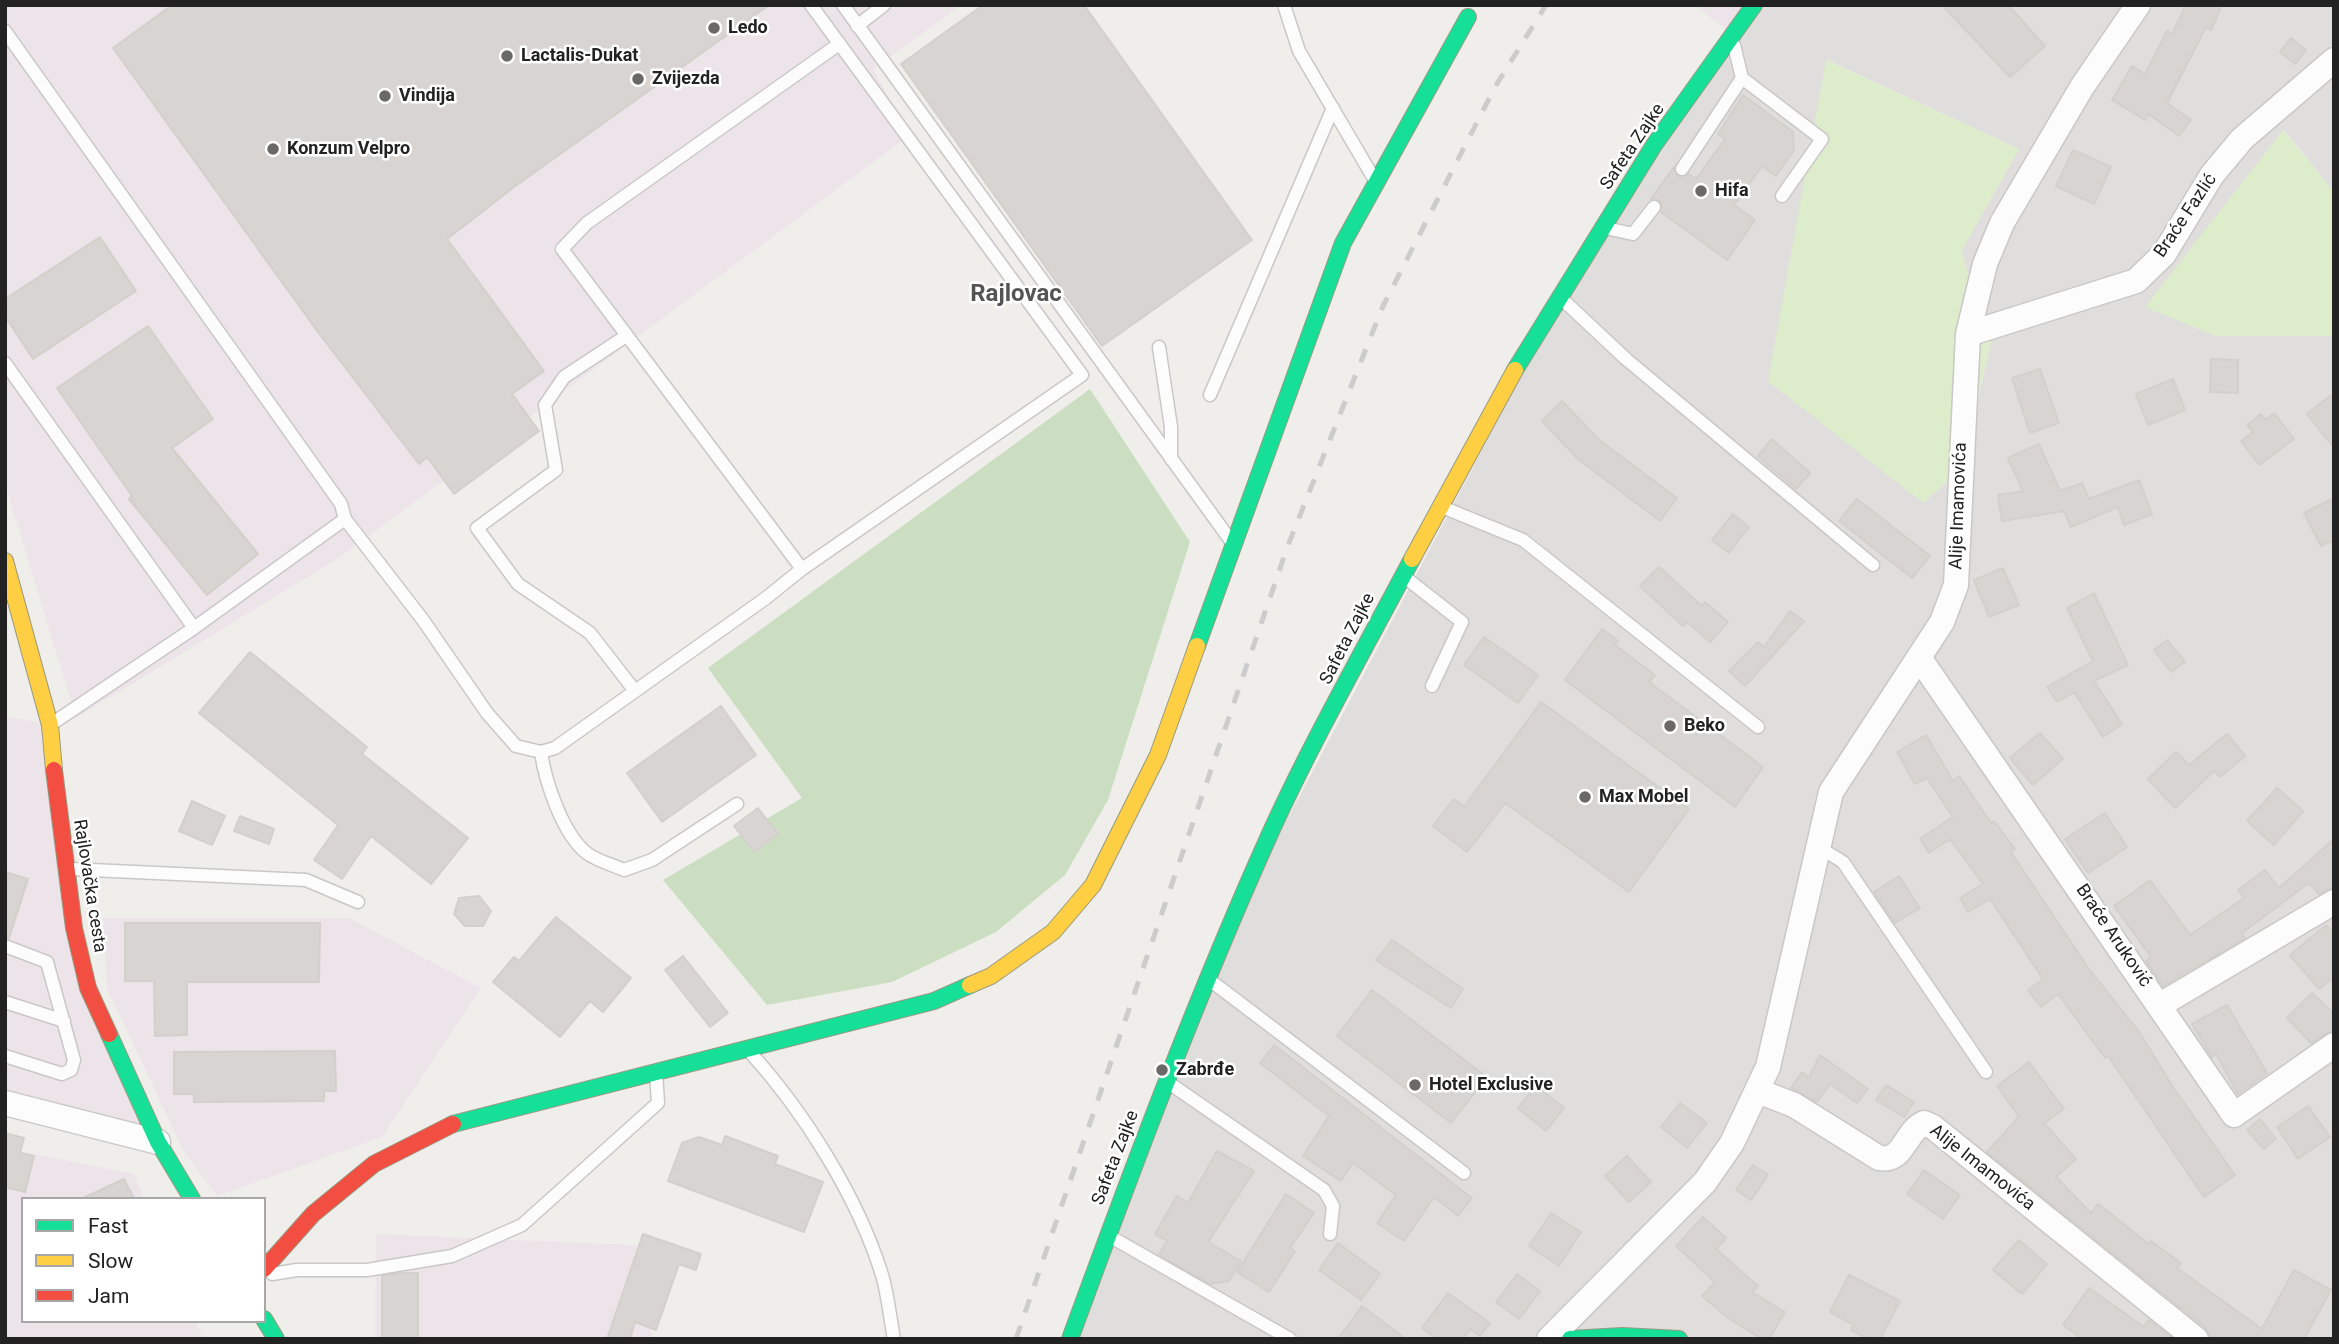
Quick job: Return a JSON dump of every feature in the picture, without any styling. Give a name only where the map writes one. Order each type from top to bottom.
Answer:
[{"type":"street","name":"Safeta Zajke","points":[[1070,1339],[1166,1081],[1275,824],[1466,452],[1558,296],[1754,5]]},
{"type":"street","name":"Alije Imamovića","points":[[1549,1339],[1705,1182],[1732,1143],[1758,1091],[1768,1067],[1816,845],[1831,792],[1855,752],[1920,659],[1942,622],[1956,585],[1968,334],[1972,308],[1985,264],[2002,223],[2082,87],[2138,5]]},
{"type":"street","points":[[266,1267],[313,1214],[341,1189],[374,1164],[418,1139],[477,1116],[934,1001],[991,976],[1053,932],[1093,885],[1158,755],[1343,243],[1470,9]]},
{"type":"street","name":"Braće Fazlić","points":[[1968,334],[2136,281],[2164,254],[2212,175],[2242,139],[2334,60]]},
{"type":"street","name":"Rajlovačka cesta","points":[[5,561],[50,725],[56,799],[74,928],[88,988],[158,1142],[191,1197]]},
{"type":"street","name":"Braće Aruković","points":[[1920,659],[2234,1115],[2334,1045]]},
{"type":"street","points":[[2160,1005],[2334,902]]},
{"type":"street","name":"Alije Imamovića","points":[[1758,1091],[1794,1105],[1879,1158],[1888,1160],[1896,1155],[1916,1127],[1924,1123],[1933,1127],[2196,1339]]},
{"type":"street","points":[[5,1103],[158,1142]]},
{"type":"street","points":[[266,1322],[276,1339]]},
{"type":"street","points":[[1570,1339],[1622,1336],[1679,1339]]},
{"type":"lane","points":[[5,31],[341,504],[345,519],[423,620],[487,713],[516,746],[541,752],[555,748],[802,569],[1082,375],[811,5]]},
{"type":"lane","points":[[843,5],[1234,544]]},
{"type":"lane","points":[[857,26],[884,5]]},
{"type":"lane","points":[[1284,5],[1300,51],[1375,181]]},
{"type":"lane","points":[[1732,35],[1742,78],[1822,139],[1782,196]]},
{"type":"lane","points":[[802,569],[562,249],[587,223],[839,44]]},
{"type":"lane","points":[[1682,169],[1742,78]]},
{"type":"lane","points":[[1210,395],[1333,108]]},
{"type":"lane","points":[[1602,228],[1633,234],[1654,207]]},
{"type":"lane","points":[[1558,296],[1626,359],[1873,565]]},
{"type":"lane","points":[[626,336],[564,377],[545,405],[556,470],[477,528],[518,584],[590,633],[635,691]]},
{"type":"lane","points":[[1159,346],[1171,426],[1171,459]]},
{"type":"lane","points":[[5,363],[194,628]]},
{"type":"lane","points":[[1439,505],[1523,540],[1758,727]]},
{"type":"lane","points":[[50,725],[194,628],[345,519]]},
{"type":"lane","points":[[1403,575],[1462,622],[1432,686]]},
{"type":"lane","points":[[541,752],[544,777],[559,815],[587,854],[624,870],[652,860],[737,804]]},
{"type":"lane","points":[[1816,845],[1843,862],[1986,1072]]},
{"type":"lane","points":[[66,869],[306,880],[358,902]]},
{"type":"lane","points":[[5,946],[47,962],[74,1059],[71,1070],[62,1074],[5,1056]]},
{"type":"lane","points":[[1208,979],[1237,1004],[1464,1173]]},
{"type":"lane","points":[[5,1002],[64,1021]]},
{"type":"lane","points":[[745,1047],[778,1083],[816,1136],[850,1201],[882,1275],[894,1339]]},
{"type":"lane","points":[[266,1275],[297,1270],[367,1270],[452,1255],[522,1225],[658,1103],[656,1070]]},
{"type":"lane","points":[[1166,1081],[1324,1190],[1333,1206],[1330,1234]]},
{"type":"lane","points":[[1107,1235],[1290,1339]]},
{"type":"shaded area","points":[[5,5],[962,5],[873,69],[910,135],[339,558],[76,718],[5,484]]},
{"type":"shaded area","points":[[1695,5],[1754,5],[1732,35]]},
{"type":"shaded area","points":[[1750,5],[2334,5],[2334,192],[2284,130],[2216,336],[2334,336],[2334,1339],[1064,1339],[1185,1013],[1517,384]],"holes":[[[1827,60],[2019,149],[1961,251],[1991,342],[1962,468],[1923,503]]]},
{"type":"shaded area","points":[[5,716],[50,725],[74,928],[158,1142],[5,1103]]},
{"type":"shaded area","points":[[103,918],[349,918],[481,988],[382,1137],[217,1196],[184,1152],[107,988]]},
{"type":"shaded area","points":[[5,1148],[134,1174],[143,1197],[21,1197],[21,1323],[197,1323],[203,1339],[5,1339]]},
{"type":"shaded area","points":[[376,1234],[656,1246],[651,1339],[375,1339]]},
{"type":"green space","points":[[1826,60],[2019,149],[1961,251],[1991,342],[1961,468],[1923,503],[1768,381]]},
{"type":"green space","points":[[2283,130],[2334,192],[2334,336],[2216,336],[2145,307]]},
{"type":"green space","points":[[1090,389],[1190,542],[1108,800],[1065,875],[996,932],[892,982],[767,1005],[663,880],[802,798],[708,668]]},
{"type":"building","points":[[172,5],[769,5],[514,187],[447,239],[544,371],[512,394],[539,431],[454,494],[427,457],[419,464],[318,332],[113,48]]},
{"type":"building","points":[[983,5],[1084,5],[1252,240],[1102,346],[901,64]]},
{"type":"building","points":[[1942,5],[2008,5],[2045,46],[2010,77]]},
{"type":"building","points":[[2186,5],[2222,5],[2211,30],[2206,27],[2167,103],[2191,120],[2179,136],[2149,114],[2145,120],[2112,100],[2132,66],[2145,74],[2167,31],[2172,34]]},
{"type":"building","points":[[2291,38],[2306,50],[2295,64],[2280,52]]},
{"type":"building","name":"Hifa","points":[[1743,95],[1793,132],[1794,150],[1776,176],[1762,166],[1734,205],[1755,220],[1727,260],[1661,212],[1660,201],[1651,199],[1674,167],[1678,177],[1689,174],[1696,179],[1725,139],[1718,134]]},
{"type":"building","points":[[2073,150],[2111,167],[2094,204],[2056,186]]},
{"type":"building","points":[[100,237],[136,291],[33,359],[5,316],[5,299]]},
{"type":"building","points":[[148,326],[213,419],[172,448],[258,554],[207,595],[129,499],[132,496],[57,388]]},
{"type":"building","points":[[2211,359],[2238,360],[2238,393],[2210,392]]},
{"type":"building","points":[[2040,369],[2059,423],[2030,433],[2012,378]]},
{"type":"building","points":[[2173,379],[2185,410],[2148,425],[2136,394]]},
{"type":"building","points":[[2334,393],[2334,448],[2307,414]]},
{"type":"building","points":[[1562,401],[1598,439],[1677,498],[1660,521],[1579,460],[1542,421]]},
{"type":"building","points":[[2274,413],[2294,439],[2259,465],[2241,441],[2253,432],[2247,425],[2261,414],[2265,420]]},
{"type":"building","points":[[1772,439],[1810,473],[1796,489],[1758,456]]},
{"type":"building","points":[[2039,444],[2060,491],[2082,483],[2089,499],[2139,480],[2152,514],[2124,525],[2118,507],[2071,527],[2064,511],[2002,521],[1998,495],[2023,491],[2008,458]]},
{"type":"building","points":[[2334,498],[2334,540],[2321,546],[2304,513]]},
{"type":"building","points":[[1857,499],[1930,556],[1912,578],[1839,521]]},
{"type":"building","points":[[1733,514],[1749,527],[1729,553],[1712,540]]},
{"type":"building","points":[[1659,567],[1702,606],[1705,602],[1728,622],[1710,642],[1687,622],[1683,626],[1640,586]]},
{"type":"building","points":[[2003,568],[2019,605],[1989,617],[1974,580]]},
{"type":"building","points":[[2094,593],[2128,665],[2094,681],[2122,724],[2103,737],[2074,692],[2057,702],[2047,687],[2093,661],[2067,608]]},
{"type":"building","points":[[1790,611],[1804,621],[1745,686],[1729,671],[1758,642],[1764,647]]},
{"type":"building","points":[[1602,629],[1618,641],[1615,645],[1655,675],[1649,682],[1763,767],[1735,807],[1565,680]]},
{"type":"building","points":[[1484,637],[1538,675],[1518,703],[1464,665]]},
{"type":"building","points":[[2167,640],[2185,662],[2171,672],[2154,650]]},
{"type":"building","points":[[250,652],[367,747],[362,754],[468,838],[431,884],[371,836],[342,879],[314,860],[338,825],[199,713]]},
{"type":"building","name":"Max Mobel","points":[[1541,702],[1689,809],[1629,892],[1505,803],[1467,852],[1433,826],[1454,799],[1464,807]]},
{"type":"building","points":[[721,706],[756,755],[662,822],[627,773]]},
{"type":"building","points":[[2040,733],[2063,759],[2033,785],[2010,758]]},
{"type":"building","points":[[2227,734],[2245,756],[2220,777],[2214,771],[2175,808],[2148,779],[2176,752],[2189,765]]},
{"type":"building","points":[[1926,735],[1953,781],[1959,776],[1991,823],[1994,821],[2015,849],[2011,852],[2089,969],[2140,1033],[2171,1084],[2235,1175],[2204,1197],[2108,1056],[2105,1058],[2058,994],[2041,1007],[2028,990],[2043,979],[1990,899],[1968,912],[1960,898],[1983,884],[1950,839],[1929,853],[1920,839],[1953,817],[1927,778],[1915,784],[1897,752]]},
{"type":"building","points":[[2277,788],[2303,811],[2274,845],[2247,821]]},
{"type":"building","points":[[192,801],[225,816],[212,845],[179,831]]},
{"type":"building","points":[[758,808],[778,834],[754,852],[734,826]]},
{"type":"building","points":[[2105,813],[2127,847],[2088,873],[2065,839]]},
{"type":"building","points":[[240,816],[274,829],[269,844],[234,831]]},
{"type":"building","points":[[2334,839],[2333,887],[2319,894],[2309,883],[2242,933],[2245,938],[2163,986],[2146,961],[2151,957],[2114,906],[2150,880],[2190,935],[2244,898],[2238,890],[2265,870],[2279,888]]},
{"type":"building","points":[[5,872],[28,879],[9,938],[5,937]]},
{"type":"building","points":[[1899,876],[1920,908],[1895,923],[1874,892]]},
{"type":"building","points":[[479,896],[491,911],[483,926],[465,926],[454,914],[459,898]]},
{"type":"building","points":[[556,917],[631,978],[603,1012],[590,1001],[560,1037],[493,982],[514,957],[519,961]]},
{"type":"building","points":[[125,923],[320,923],[319,982],[187,982],[187,1035],[155,1036],[154,981],[125,981]]},
{"type":"building","points":[[2326,925],[2334,934],[2334,977],[2319,989],[2290,955]]},
{"type":"building","points":[[1392,940],[1463,989],[1451,1008],[1376,960]]},
{"type":"building","points":[[683,956],[728,1013],[710,1027],[665,970]]},
{"type":"building","points":[[1372,990],[1487,1077],[1451,1123],[1337,1036]]},
{"type":"building","points":[[2312,993],[2334,1014],[2334,1029],[2311,1043],[2287,1018]]},
{"type":"building","points":[[2227,1005],[2267,1073],[2238,1094],[2216,1054],[2212,1057],[2192,1024]]},
{"type":"building","points":[[1274,1045],[1472,1198],[1458,1216],[1434,1197],[1404,1241],[1377,1223],[1396,1195],[1353,1163],[1341,1181],[1303,1156],[1329,1116],[1260,1063]]},
{"type":"building","points":[[335,1051],[336,1091],[324,1091],[324,1101],[194,1102],[194,1094],[174,1094],[174,1052]]},
{"type":"building","points":[[1820,1055],[1868,1089],[1857,1103],[1830,1084],[1817,1102],[1791,1088],[1802,1072],[1809,1078]]},
{"type":"building","points":[[2029,1062],[2064,1109],[2044,1123],[2076,1159],[2056,1177],[2091,1213],[2098,1204],[2149,1244],[2151,1241],[2181,1263],[2177,1268],[2262,1329],[2294,1270],[2331,1290],[2304,1339],[2211,1339],[2205,1327],[1987,1152],[2019,1117],[1997,1086]]},
{"type":"building","points":[[1536,1085],[1564,1108],[1546,1131],[1518,1108]]},
{"type":"building","points":[[1886,1085],[1914,1102],[1904,1117],[1876,1100]]},
{"type":"building","points":[[1680,1103],[1707,1123],[1687,1148],[1661,1127]]},
{"type":"building","points":[[2308,1106],[2330,1137],[2298,1159],[2277,1127]]},
{"type":"building","points":[[2260,1119],[2276,1139],[2264,1149],[2247,1130]]},
{"type":"building","points":[[5,1133],[24,1138],[20,1153],[34,1156],[25,1192],[5,1187]]},
{"type":"building","points":[[725,1136],[778,1156],[775,1164],[823,1182],[804,1232],[668,1181],[682,1143],[699,1137],[722,1145]]},
{"type":"building","points":[[1217,1151],[1254,1171],[1208,1242],[1241,1261],[1229,1281],[1210,1284],[1159,1255],[1167,1241],[1155,1234],[1177,1196],[1188,1203]]},
{"type":"building","points":[[1627,1156],[1651,1182],[1629,1202],[1605,1176]]},
{"type":"building","points":[[1753,1165],[1768,1175],[1751,1200],[1736,1190]]},
{"type":"building","points":[[1924,1170],[1960,1195],[1943,1219],[1907,1194]]},
{"type":"building","points":[[124,1179],[133,1197],[85,1197]]},
{"type":"building","points":[[1286,1194],[1314,1213],[1290,1248],[1295,1251],[1269,1292],[1237,1272]]},
{"type":"building","points":[[1551,1213],[1581,1232],[1559,1266],[1529,1246]]},
{"type":"building","points":[[1703,1217],[1726,1238],[1716,1249],[1758,1286],[1752,1292],[1785,1312],[1769,1339],[1762,1339],[1728,1318],[1702,1296],[1715,1282],[1676,1246]]},
{"type":"building","points":[[643,1234],[701,1254],[696,1270],[679,1264],[656,1330],[635,1322],[630,1339],[607,1339]]},
{"type":"building","points":[[2019,1240],[2047,1264],[2022,1294],[1993,1270]]},
{"type":"building","points":[[1338,1243],[1380,1274],[1361,1300],[1319,1270]]},
{"type":"building","points":[[418,1273],[418,1339],[382,1339],[382,1276]]},
{"type":"building","points":[[1517,1274],[1540,1291],[1519,1319],[1496,1302]]},
{"type":"building","points":[[1849,1275],[1900,1301],[1880,1339],[1868,1339],[1851,1330],[1854,1325],[1830,1312]]},
{"type":"building","points":[[2089,1288],[2144,1327],[2149,1320],[2172,1339],[2082,1339],[2063,1325]]},
{"type":"building","points":[[1448,1293],[1490,1323],[1480,1336],[1470,1329],[1463,1339],[1437,1339],[1422,1328]]},
{"type":"building","points":[[1362,1306],[1406,1339],[1338,1339]]},
{"type":"railway","points":[[1016,1339],[1287,548],[1383,306],[1495,87],[1546,5]]},
{"type":"traffic: fast","points":[[1515,370],[1654,145],[1754,5]]},
{"type":"traffic: fast","points":[[1197,646],[1343,243],[1468,17]]},
{"type":"traffic: fast","points":[[1070,1339],[1167,1082],[1245,890],[1306,759],[1412,559]]},
{"type":"traffic: fast","points":[[453,1124],[934,1001],[970,985]]},
{"type":"traffic: fast","points":[[109,1034],[158,1142],[191,1197]]},
{"type":"traffic: fast","points":[[266,1322],[276,1339]]},
{"type":"traffic: fast","points":[[1570,1339],[1622,1336],[1679,1339]]},
{"type":"traffic: slow","points":[[1412,559],[1515,370]]},
{"type":"traffic: slow","points":[[5,561],[50,725],[54,770]]},
{"type":"traffic: slow","points":[[970,985],[991,976],[1053,932],[1093,885],[1158,755],[1197,646]]},
{"type":"traffic: jam","points":[[54,770],[74,928],[88,988],[109,1034]]},
{"type":"traffic: jam","points":[[266,1267],[313,1214],[374,1164],[453,1124]]},
{"type":"place","name":"Ledo","points":[[714,28]]},
{"type":"place","name":"Lactalis-Dukat","points":[[507,56]]},
{"type":"place","name":"Zvijezda","points":[[638,79]]},
{"type":"place","name":"Vindija","points":[[385,96]]},
{"type":"place","name":"Konzum Velpro","points":[[273,149]]},
{"type":"place","name":"Hifa","points":[[1701,191]]},
{"type":"place","name":"Beko","points":[[1670,726]]},
{"type":"place","name":"Max Mobel","points":[[1585,797]]},
{"type":"place","name":"Zabrđe","points":[[1162,1070]]},
{"type":"place","name":"Hotel Exclusive","points":[[1415,1085]]},
{"type":"district","name":"Rajlovac","points":[[1016,295]]}]
